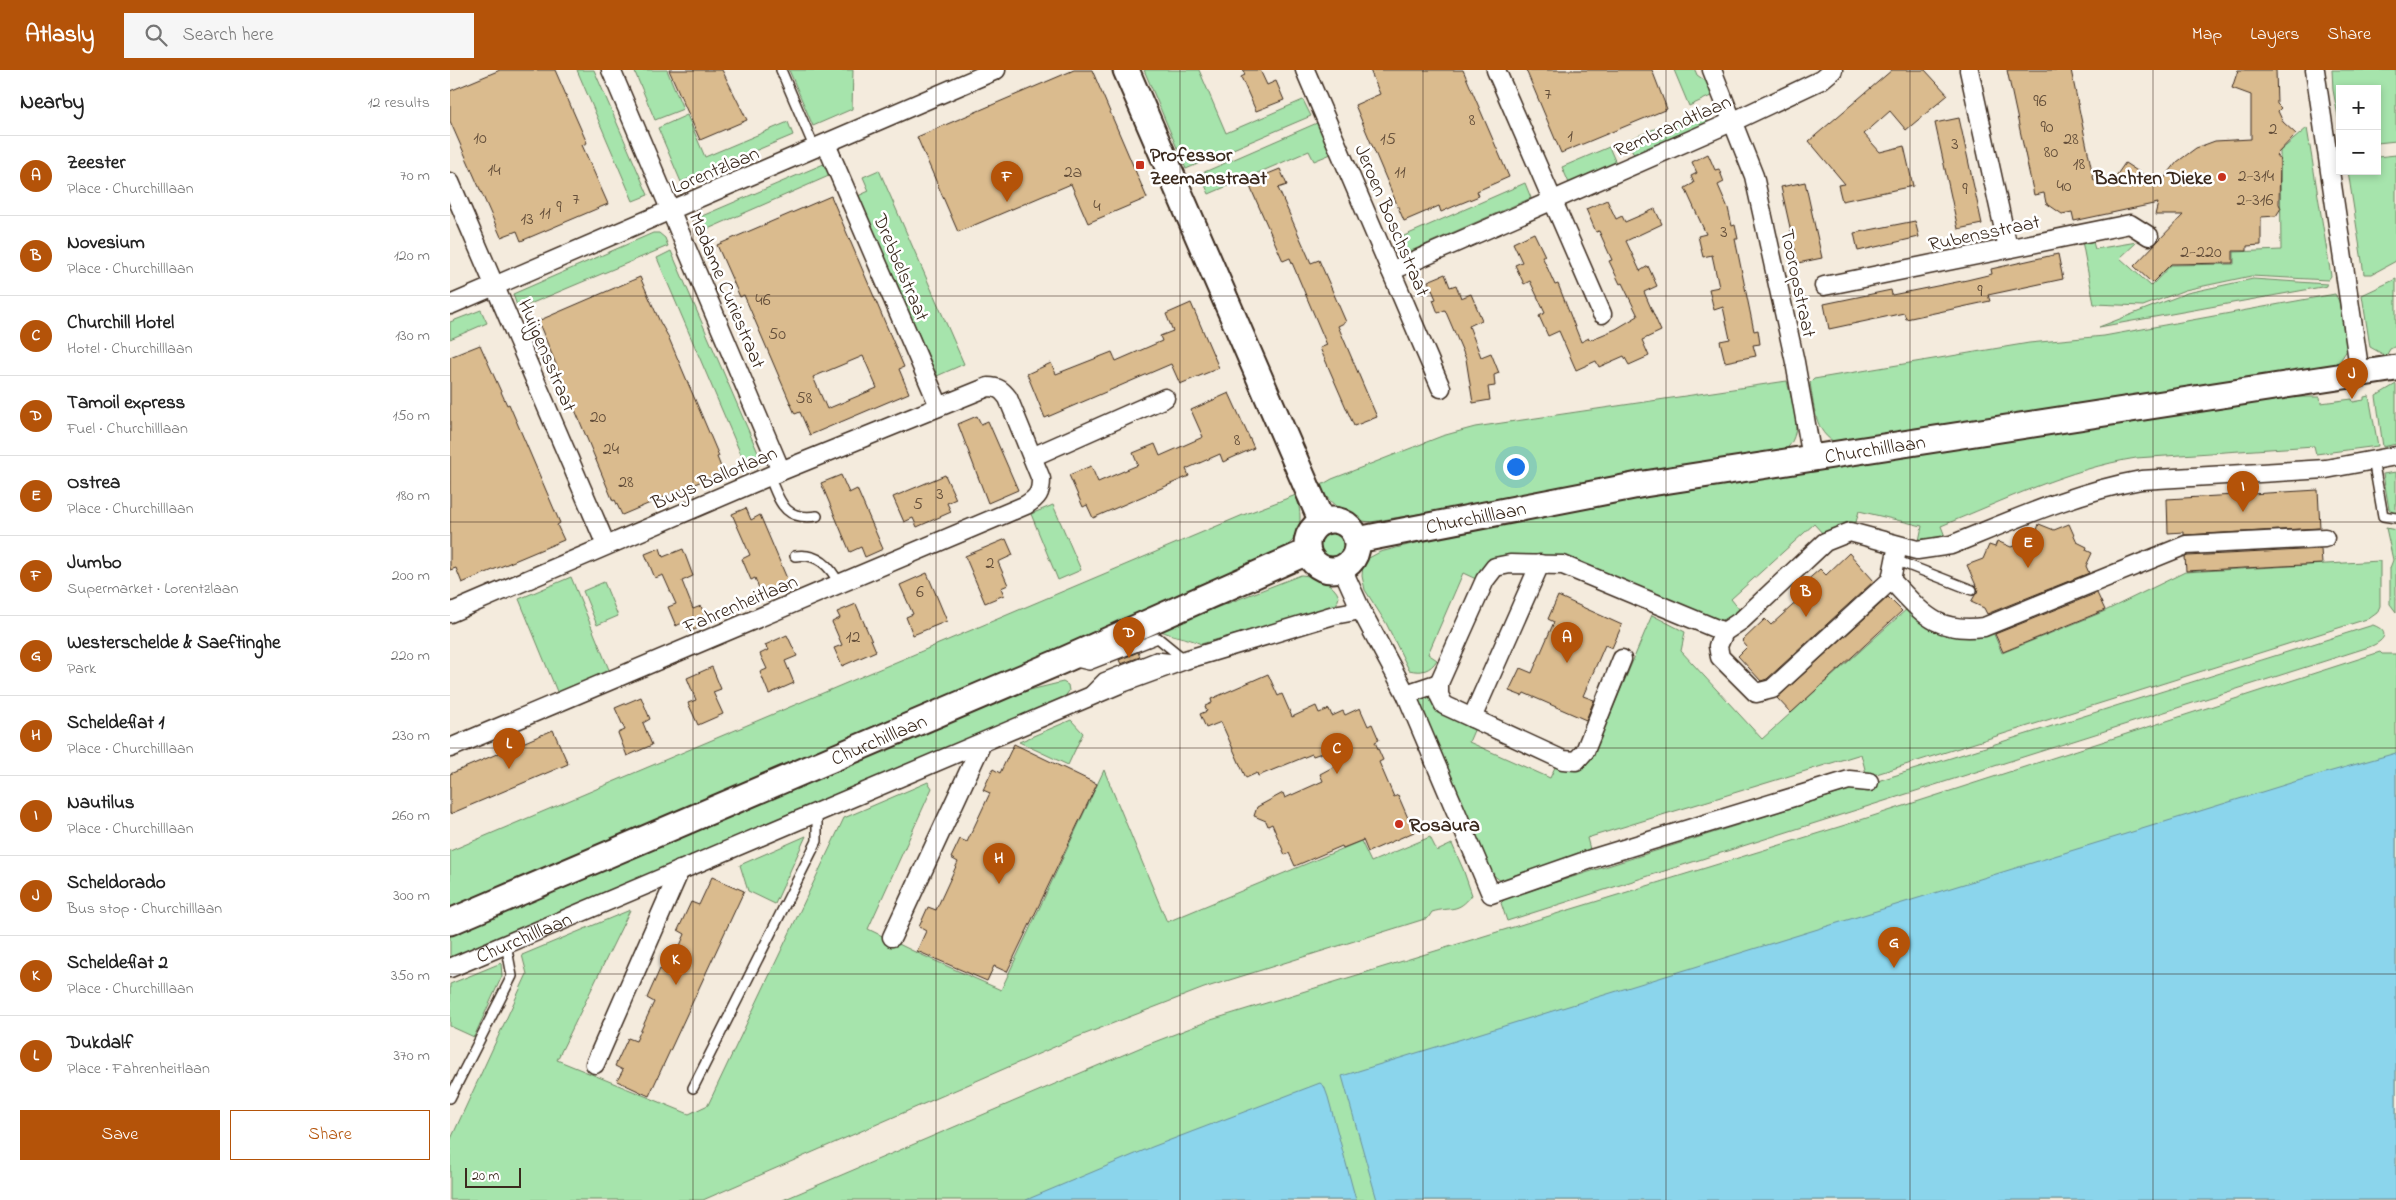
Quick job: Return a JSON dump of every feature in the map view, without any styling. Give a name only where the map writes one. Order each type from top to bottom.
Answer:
[{"type":"main road","points":[[1126,70],[1322,522]]},
{"type":"main road","name":"Churchilllaan","points":[[1357,540],[1644,484],[2396,368]]},
{"type":"main road","points":[[1337,520],[1350,528],[1357,540],[1356,552],[1351,562],[1342,568],[1328,570],[1315,565],[1307,552],[1307,540],[1312,529],[1322,522],[1337,520]]},
{"type":"main road","name":"Churchilllaan","points":[[450,922],[1066,659],[1307,552]]},
{"type":"street","name":"Madame Curiestraat","points":[[611,70],[672,211],[775,474]]},
{"type":"street","name":"Lorentzlaan","points":[[450,305],[821,147],[969,75],[996,70]]},
{"type":"street","name":"Jeroen Boschstraat","points":[[1305,70],[1441,388]]},
{"type":"street","points":[[1496,70],[1602,314]]},
{"type":"street","name":"Tooropstraat","points":[[1712,70],[1734,121],[1754,176],[1795,362],[1812,458]]},
{"type":"street","name":"Rembrandtlaan","points":[[1391,271],[1734,121],[1821,80],[1833,70]]},
{"type":"street","points":[[1968,70],[2008,248]]},
{"type":"street","points":[[2315,70],[2360,374]]},
{"type":"street","name":"Drebbelstraat","points":[[821,147],[939,406]]},
{"type":"street","name":"Huijgensstraat","points":[[450,182],[606,545]]},
{"type":"street","name":"Rubensstraat","points":[[1824,286],[2130,224],[2149,236]]},
{"type":"street","name":"Buys Ballotlaan","points":[[450,613],[606,545],[980,389],[996,387],[1003,391],[1008,398],[1032,457]]},
{"type":"street","points":[[1032,457],[1165,398]]},
{"type":"street","points":[[1897,553],[1891,580],[1772,689],[1756,693],[1720,657],[1718,646],[1724,632],[1742,620],[1825,542],[1850,532],[1897,553],[1951,545],[2066,500],[2141,480],[2326,469],[2396,456]]},
{"type":"street","name":"Fahrenheitlaan","points":[[450,748],[1026,505],[1037,498],[1041,491],[1041,479],[1032,457]]},
{"type":"street","points":[[1891,580],[1930,618],[1949,628],[1967,629],[1984,627],[2186,544],[2325,538]]},
{"type":"street","points":[[1622,659],[1586,751],[1576,761],[1563,760],[1444,705],[1438,695],[1439,683],[1485,580],[1494,567],[1510,564],[1563,565],[1724,632]]},
{"type":"street","points":[[1472,718],[1540,564]]},
{"type":"street","points":[[1342,568],[1361,610],[1406,694],[1491,894],[1594,858],[1849,780],[1869,782]]},
{"type":"street","name":"Churchilllaan","points":[[450,968],[817,810],[982,743],[1082,699],[1186,660],[1334,615],[1361,610]]},
{"type":"street","points":[[1406,694],[1439,683]]},
{"type":"street","points":[[892,937],[982,743]]},
{"type":"street","points":[[595,1064],[680,870]]},
{"type":"lane","points":[[781,70],[821,147]]},
{"type":"lane","points":[[2373,460],[2383,516],[2396,518]]},
{"type":"lane","name":"Madame Curiestraat","points":[[775,474],[780,503],[790,514],[805,518],[817,516]]},
{"type":"lane","points":[[1897,553],[1972,590]]},
{"type":"lane","points":[[795,556],[807,554],[820,559],[832,569],[839,584]]},
{"type":"lane","points":[[1066,659],[1089,665],[1158,638],[1186,660]]},
{"type":"lane","points":[[693,1088],[817,840],[817,810]]},
{"type":"lane","points":[[450,1098],[512,976],[506,944]]},
{"type":"green space","points":[[577,70],[594,70],[648,195],[633,201]]},
{"type":"green space","points":[[634,70],[667,70],[683,109],[655,120]]},
{"type":"green space","points":[[789,70],[853,70],[852,109],[813,126]]},
{"type":"green space","points":[[1144,70],[1199,70],[1226,133],[1303,100],[1311,116],[1186,169]]},
{"type":"green space","points":[[1674,70],[1695,70],[1697,75],[1707,82],[1713,95],[1689,106]]},
{"type":"green space","points":[[2332,70],[2396,70],[2396,141],[2381,143],[2381,85],[2336,85],[2336,106]]},
{"type":"green space","points":[[1702,109],[1708,123],[1634,155],[1628,140]]},
{"type":"green space","points":[[687,115],[705,157],[788,122],[793,135],[681,182],[658,128]]},
{"type":"green space","points":[[1317,123],[1331,154],[1314,161],[1309,151],[1209,194],[1200,174]]},
{"type":"green space","points":[[2307,128],[2331,276],[2328,280],[2251,276],[2185,290],[2143,306],[2094,304],[2082,241],[2092,239],[2095,249],[2137,242],[2120,258],[2151,286],[2171,265],[2234,264],[2234,252],[2281,250],[2280,151]]},
{"type":"green space","points":[[1609,147],[1616,163],[1569,183],[1562,167]]},
{"type":"green space","points":[[2396,155],[2396,261],[2372,274],[2364,274],[2349,175],[2381,175],[2381,157]]},
{"type":"green space","points":[[826,163],[831,175],[701,232],[695,219]]},
{"type":"green space","points":[[879,170],[964,364],[937,376],[858,196],[869,191],[863,177]]},
{"type":"green space","points":[[1525,183],[1531,198],[1404,254],[1397,239]]},
{"type":"green space","points":[[653,233],[659,233],[665,238],[668,246],[518,309],[513,294]]},
{"type":"green space","points":[[671,251],[759,455],[759,466],[748,471],[657,258]]},
{"type":"green space","points":[[2253,279],[2327,284],[2327,286],[2099,327],[2187,293]]},
{"type":"green space","points":[[2396,279],[2396,346],[2390,349],[2386,356],[2370,347],[2362,295]]},
{"type":"green space","points":[[2335,294],[2339,301],[2347,350],[2340,361],[2329,367],[1837,443],[1829,439],[1819,426],[1816,418],[1810,383],[1814,379],[2029,343],[2104,336]]},
{"type":"green space","points":[[481,310],[487,323],[450,339],[450,322]]},
{"type":"green space","points":[[1787,381],[1794,409],[1796,428],[1790,445],[1783,452],[1371,522],[1348,515],[1328,499],[1318,487],[1332,479],[1442,436],[1475,427]]},
{"type":"green space","points":[[2396,384],[2396,444],[2383,447],[2376,396]]},
{"type":"green space","points":[[2369,396],[2378,446],[2316,454],[2314,446],[2136,458],[2111,463],[2061,477],[1941,526],[1946,539],[1919,541],[1922,526],[1859,511],[1855,526],[1839,525],[1824,535],[1814,524],[1731,599],[1740,610],[1730,619],[1711,621],[1576,560],[1543,555],[1506,556],[1487,563],[1476,579],[1463,573],[1428,654],[1437,660],[1428,669],[1414,671],[1409,670],[1386,623],[1365,590],[1362,576],[1363,565],[1367,559],[1380,552],[1496,523],[1614,502],[2292,397],[2320,397],[2321,403],[2352,399],[2353,402],[2364,400],[2364,397]]},
{"type":"green space","points":[[2396,472],[2396,515],[2389,509],[2383,474]]},
{"type":"green space","points":[[1296,495],[1300,523],[1296,535],[1287,546],[1151,613],[450,914],[450,851],[1243,515]]},
{"type":"green space","points":[[1053,505],[1081,570],[1058,580],[1031,514]]},
{"type":"green space","points":[[2386,528],[2396,530],[2396,612],[2390,604],[2390,568],[2393,560]]},
{"type":"green space","points":[[1332,532],[1341,536],[1345,545],[1341,554],[1332,558],[1323,554],[1319,545],[1323,536]]},
{"type":"green space","points":[[2380,561],[2380,606],[2377,613],[2370,618],[1867,777],[1861,754],[1587,838],[1591,853],[1502,882],[1492,874],[1417,700],[1430,698],[1435,701],[1439,713],[1475,728],[1469,742],[1550,778],[1556,765],[1580,766],[1592,758],[1652,615],[1685,632],[1681,651],[1762,739],[1908,608],[1938,629],[1956,636],[1993,632],[2002,653],[2105,611],[2185,572]]},
{"type":"green space","points":[[1301,575],[1313,577],[1329,584],[1339,597],[1336,606],[1201,644],[1159,630]]},
{"type":"green space","points":[[571,577],[610,672],[558,694],[519,599]]},
{"type":"green space","points":[[604,582],[618,616],[597,625],[583,591]]},
{"type":"green space","points":[[2373,625],[2384,634],[2381,640],[2369,647],[1507,921],[1501,903],[1506,898]]},
{"type":"green space","points":[[2380,652],[2382,654],[2396,654],[2396,1200],[783,1200],[1144,1046],[1211,1020],[1842,826]]},
{"type":"green space","points":[[1063,682],[1068,685],[1069,691],[1064,698],[1056,702],[450,960],[450,934],[1001,697]]},
{"type":"green space","points":[[1071,720],[1083,733],[1068,765],[1019,742]]},
{"type":"green space","points":[[1104,770],[1167,922],[1361,841],[1371,862],[1430,837],[1437,851],[1452,844],[1472,895],[1462,905],[1432,912],[1428,918],[1204,988],[1075,1038],[703,1200],[450,1200],[450,1141],[527,974],[522,955],[630,910],[557,1060],[689,1114],[708,1105],[844,818],[928,782],[932,788],[868,929],[1001,990]]},
{"type":"green space","points":[[806,836],[775,904],[748,891],[740,865]]},
{"type":"green space","points":[[501,963],[502,976],[474,1037],[450,1026],[450,984]]},
{"type":"water","points":[[2396,753],[2396,1200],[1377,1200],[1342,1076],[2307,778]]},
{"type":"water","points":[[1320,1083],[1324,1086],[1328,1097],[1356,1200],[1026,1200],[1152,1147]]},
{"type":"building","points":[[500,70],[555,70],[587,143],[582,145],[608,204],[521,241],[517,231],[501,237],[450,121],[450,91]]},
{"type":"building","points":[[669,70],[722,70],[747,120],[700,140]]},
{"type":"building","points":[[1074,70],[1092,70],[1147,198],[1088,223],[1071,184],[958,232],[917,137]]},
{"type":"building","points":[[1243,70],[1260,70],[1267,85],[1276,81],[1284,100],[1256,111],[1241,77],[1245,75]]},
{"type":"building","points":[[1370,70],[1463,70],[1509,177],[1477,191],[1479,196],[1441,212],[1439,206],[1404,221],[1355,105],[1380,94]]},
{"type":"building","points":[[1526,70],[1652,70],[1667,109],[1561,153]]},
{"type":"building","points":[[1892,70],[1925,70],[1948,95],[1906,130],[1890,111],[1864,134],[1880,152],[1904,146],[1913,186],[1842,201],[1838,185],[1845,184],[1809,141]]},
{"type":"building","points":[[2007,70],[2071,70],[2094,181],[2116,176],[2125,163],[2159,185],[2177,162],[2196,148],[2215,141],[2251,139],[2251,95],[2232,88],[2238,70],[2276,70],[2277,104],[2281,108],[2278,111],[2283,122],[2296,134],[2276,155],[2280,160],[2279,204],[2281,208],[2276,216],[2261,217],[2261,245],[2247,246],[2247,251],[2233,251],[2233,263],[2171,264],[2152,283],[2134,266],[2183,215],[2155,215],[2158,203],[2074,221],[2072,212],[2062,214],[2046,203],[2044,193],[2034,195]]},
{"type":"building","points":[[1959,118],[1982,224],[1958,229],[1935,123]]},
{"type":"building","points":[[1708,154],[1715,170],[1719,169],[1724,182],[1718,185],[1728,208],[1732,226],[1735,225],[1738,239],[1735,239],[1754,331],[1758,330],[1760,344],[1753,345],[1756,356],[1725,362],[1720,341],[1730,339],[1723,307],[1714,310],[1709,289],[1719,287],[1712,255],[1703,257],[1698,236],[1706,234],[1685,188],[1694,183],[1691,176],[1697,173],[1692,162]]},
{"type":"building","points":[[1280,169],[1287,185],[1278,188],[1311,263],[1319,260],[1346,322],[1338,326],[1377,417],[1354,426],[1320,348],[1327,345],[1290,258],[1283,261],[1248,182]]},
{"type":"building","points":[[1805,182],[1822,258],[1798,263],[1781,187]]},
{"type":"building","points":[[831,196],[904,367],[899,369],[909,393],[810,435],[800,412],[795,414],[744,295],[740,297],[717,245]],"holes":[[[863,356],[877,388],[827,409],[813,377]]]},
{"type":"building","points":[[1607,200],[1616,219],[1622,216],[1625,222],[1655,209],[1662,224],[1626,241],[1640,271],[1648,266],[1657,286],[1644,292],[1661,331],[1642,340],[1649,356],[1629,365],[1624,356],[1599,367],[1596,361],[1576,370],[1559,331],[1548,336],[1539,316],[1545,313],[1530,281],[1524,284],[1515,265],[1522,262],[1513,243],[1534,233],[1545,256],[1542,256],[1555,285],[1558,284],[1581,342],[1616,329],[1638,316],[1622,283],[1620,284],[1609,261],[1612,260],[1599,231],[1596,232],[1586,209]]},
{"type":"building","points":[[1915,221],[1919,237],[1858,251],[1854,233]]},
{"type":"building","points":[[2058,254],[2063,279],[1988,295],[1990,301],[1939,312],[1906,319],[1904,313],[1829,329],[1824,304],[1891,290],[1892,295],[1967,280],[1992,274],[1991,269]]},
{"type":"building","points":[[1445,274],[1450,287],[1456,285],[1461,298],[1471,294],[1482,320],[1469,326],[1481,357],[1491,353],[1499,373],[1494,375],[1495,386],[1488,387],[1490,400],[1473,403],[1466,359],[1445,310],[1438,313],[1433,300],[1436,299],[1428,281]]},
{"type":"building","points":[[640,277],[668,336],[719,456],[717,457],[723,472],[622,515],[615,500],[613,501],[538,321]]},
{"type":"building","points":[[1191,303],[1219,368],[1180,384],[1171,364],[1045,418],[1027,374],[1051,363],[1056,374],[1112,352],[1116,361],[1162,341],[1160,336],[1173,331],[1166,314]]},
{"type":"building","points":[[480,345],[507,405],[509,404],[560,523],[557,525],[564,540],[462,583],[456,568],[450,570],[450,357]]},
{"type":"building","points":[[1229,393],[1254,448],[1223,462],[1220,454],[1186,469],[1189,476],[1093,518],[1087,505],[1083,507],[1069,475],[1091,466],[1098,482],[1138,465],[1133,453],[1155,444],[1160,456],[1203,437],[1191,410]]},
{"type":"building","points":[[977,416],[981,424],[988,421],[1018,490],[988,503],[958,424]]},
{"type":"building","points":[[841,475],[849,493],[857,489],[883,549],[865,557],[861,547],[850,552],[821,483]]},
{"type":"building","points":[[945,475],[956,499],[947,503],[951,512],[917,527],[913,518],[904,522],[893,497]]},
{"type":"building","points":[[2318,490],[2320,528],[2184,535],[2184,532],[2168,533],[2167,499]]},
{"type":"building","points":[[746,508],[751,520],[760,515],[791,588],[768,598],[763,587],[759,588],[755,578],[751,580],[742,559],[750,555],[732,514]]},
{"type":"building","points":[[2039,524],[2054,530],[2069,524],[2077,542],[2087,547],[2086,550],[2092,553],[2086,566],[2089,573],[1987,614],[1984,608],[1971,602],[1978,590],[1967,565],[1983,559],[1989,545],[1995,547],[1997,541],[2011,547],[2025,542],[2031,528],[2037,530]]},
{"type":"building","points":[[1006,539],[1013,555],[998,562],[1008,585],[1001,588],[1004,595],[985,603],[965,556]]},
{"type":"building","points":[[660,548],[663,557],[683,549],[693,576],[682,581],[693,609],[701,606],[708,624],[689,632],[684,622],[676,626],[668,607],[676,604],[663,575],[655,578],[645,554]]},
{"type":"building","points":[[2321,549],[2322,564],[2186,571],[2185,557],[2188,556]]},
{"type":"building","points":[[1849,553],[1874,581],[1767,679],[1761,681],[1738,656],[1747,647],[1742,641],[1765,619],[1771,625],[1802,597],[1796,590],[1820,569],[1826,575]]},
{"type":"building","points":[[927,573],[947,621],[913,635],[906,617],[913,614],[900,585]]},
{"type":"building","points":[[2097,593],[2105,610],[2003,652],[1995,634]]},
{"type":"building","points":[[1558,596],[1622,625],[1612,648],[1605,645],[1583,696],[1594,700],[1586,720],[1524,693],[1522,696],[1509,691],[1520,668],[1532,673],[1554,622],[1548,619]]},
{"type":"building","points":[[1888,597],[1902,611],[1791,713],[1777,698]]},
{"type":"building","points":[[856,604],[876,651],[842,666],[834,648],[842,645],[832,622],[840,618],[837,612]]},
{"type":"building","points":[[787,635],[797,656],[785,661],[794,683],[769,694],[760,672],[767,669],[760,654],[768,650],[765,645]]},
{"type":"building","points":[[1138,652],[1140,657],[1121,664],[1119,660]]},
{"type":"building","points":[[712,667],[721,689],[713,692],[723,714],[698,725],[688,703],[696,700],[687,678]]},
{"type":"building","points":[[1268,674],[1278,696],[1282,694],[1292,717],[1316,706],[1319,713],[1329,709],[1332,716],[1343,711],[1345,715],[1360,708],[1368,726],[1372,724],[1379,740],[1375,742],[1383,760],[1379,762],[1394,797],[1398,795],[1414,832],[1368,852],[1363,840],[1343,848],[1342,846],[1295,866],[1289,853],[1285,855],[1272,824],[1268,826],[1266,821],[1254,816],[1257,807],[1283,793],[1285,798],[1323,781],[1320,774],[1348,759],[1342,746],[1313,756],[1312,754],[1258,776],[1257,773],[1246,778],[1221,722],[1206,728],[1200,714],[1207,711],[1205,706],[1212,703],[1211,699]]},
{"type":"building","points":[[641,697],[650,719],[643,723],[652,745],[627,756],[618,733],[625,730],[615,708]]},
{"type":"building","points":[[553,730],[568,764],[450,814],[450,774]]},
{"type":"building","points":[[1014,744],[1097,784],[1007,972],[994,966],[987,981],[917,951],[926,931],[919,927],[928,907],[936,910],[958,862],[951,858],[960,839],[967,842],[990,793],[983,790],[993,769],[1000,773]]},
{"type":"building","points":[[712,877],[744,891],[649,1096],[617,1081],[623,1070],[615,1066],[628,1038],[636,1041],[654,1002],[647,998],[660,969],[668,973],[685,934],[678,930],[691,902],[699,905]]},
{"type":"place","name":"Professor Zeemanstraat","points":[[1140,165]]},
{"type":"place","name":"Bachten Dieke","points":[[2222,177]]},
{"type":"place","name":"Jumbo","points":[[1007,202]]},
{"type":"place","name":"Scheldorado","points":[[2352,399]]},
{"type":"place","name":"Nautilus","points":[[2243,512]]},
{"type":"place","name":"Ostrea","points":[[2028,568]]},
{"type":"place","name":"Novesium","points":[[1806,617]]},
{"type":"place","name":"Tamoil express","points":[[1129,658]]},
{"type":"place","name":"Zeester","points":[[1567,663]]},
{"type":"place","name":"Dukdalf","points":[[509,769]]},
{"type":"place","name":"Churchill Hotel","points":[[1337,774]]},
{"type":"place","name":"Rosaura","points":[[1399,824]]},
{"type":"place","name":"Scheldeflat 1","points":[[999,884]]},
{"type":"place","name":"Westerschelde & Saeftinghe","points":[[1894,968]]},
{"type":"place","name":"Scheldeflat 2","points":[[676,985]]}]
